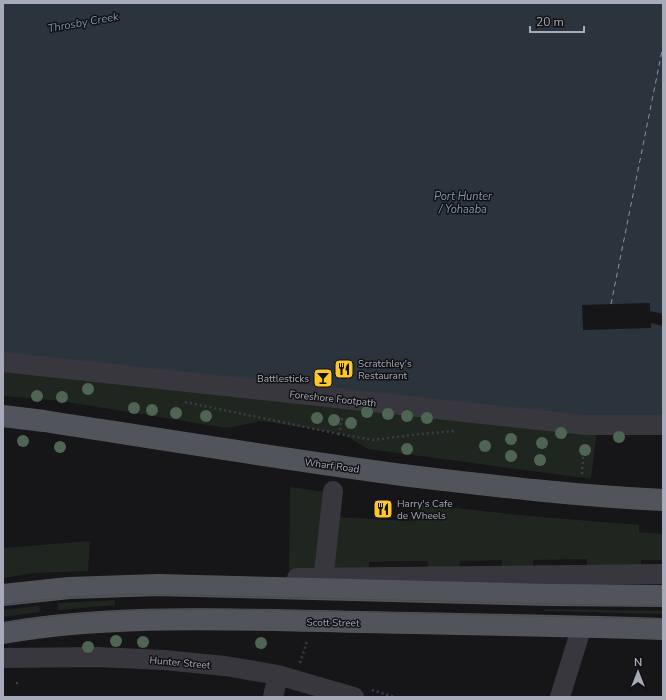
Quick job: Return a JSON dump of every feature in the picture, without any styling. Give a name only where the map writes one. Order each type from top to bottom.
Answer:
[{"type":"main road","name":"Wharf Road","points":[[3,416],[336,466],[457,482],[613,498],[663,500]]},
{"type":"main road","points":[[3,595],[69,588],[158,585],[544,595],[663,596]]},
{"type":"main road","name":"Scott Street","points":[[3,633],[48,627],[140,620],[262,620],[663,629]]},
{"type":"street","name":"Foreshore Footpath","points":[[3,362],[585,425],[663,425]]},
{"type":"street","points":[[324,582],[333,491]]},
{"type":"street","points":[[289,578],[324,582],[663,574]]},
{"type":"street","points":[[560,697],[582,626]]},
{"type":"street","name":"Hunter Street","points":[[7,668],[97,657],[164,660],[225,666],[278,675],[354,697]]},
{"type":"street","points":[[273,697],[278,675]]},
{"type":"path","points":[[339,434],[345,399]]},
{"type":"path","points":[[180,402],[374,440],[456,431]]},
{"type":"path","points":[[582,475],[585,425]]},
{"type":"path","points":[[299,665],[308,639]]},
{"type":"path","points":[[7,668],[20,684]]},
{"type":"shaded area","points":[[3,365],[597,430],[591,479],[368,449],[343,434],[262,421],[227,428],[61,401],[3,396]]},
{"type":"shaded area","points":[[290,487],[326,492],[317,572],[289,572]]},
{"type":"shaded area","points":[[418,504],[529,516],[639,525],[639,532],[663,534],[663,560],[641,560],[641,568],[587,569],[587,559],[533,560],[533,569],[501,569],[502,560],[460,561],[459,570],[427,571],[428,561],[369,562],[369,571],[331,572],[337,517],[411,521]]},
{"type":"shaded area","points":[[90,541],[88,571],[34,573],[3,578],[3,548]]},
{"type":"shaded area","points":[[115,600],[115,605],[58,610],[58,603]]},
{"type":"shaded area","points":[[39,606],[40,612],[3,617],[3,610]]},
{"type":"shaded area","points":[[544,609],[663,611],[663,614],[544,611]]},
{"type":"water","name":"Port Hunter / Yohaaba","points":[[3,3],[663,3],[663,419],[625,419],[434,401],[3,353]]},
{"type":"pier","points":[[650,303],[650,311],[663,314],[663,326],[651,323],[651,328],[583,330],[582,305]]},
{"type":"ferry route","points":[[611,304],[663,46]]},
{"type":"tram line","points":[[3,605],[72,597],[141,594],[642,606],[663,605]]},
{"type":"tram line","points":[[3,623],[85,613],[195,609],[663,619]]},
{"type":"place","name":"Scratchley's Restaurant","points":[[344,369]]},
{"type":"place","name":"Battlesticks","points":[[323,378]]},
{"type":"place","name":"Harry's Cafe de Wheels","points":[[383,509]]},
{"type":"water label","name":"Throsby Creek","points":[[83,22]]}]
